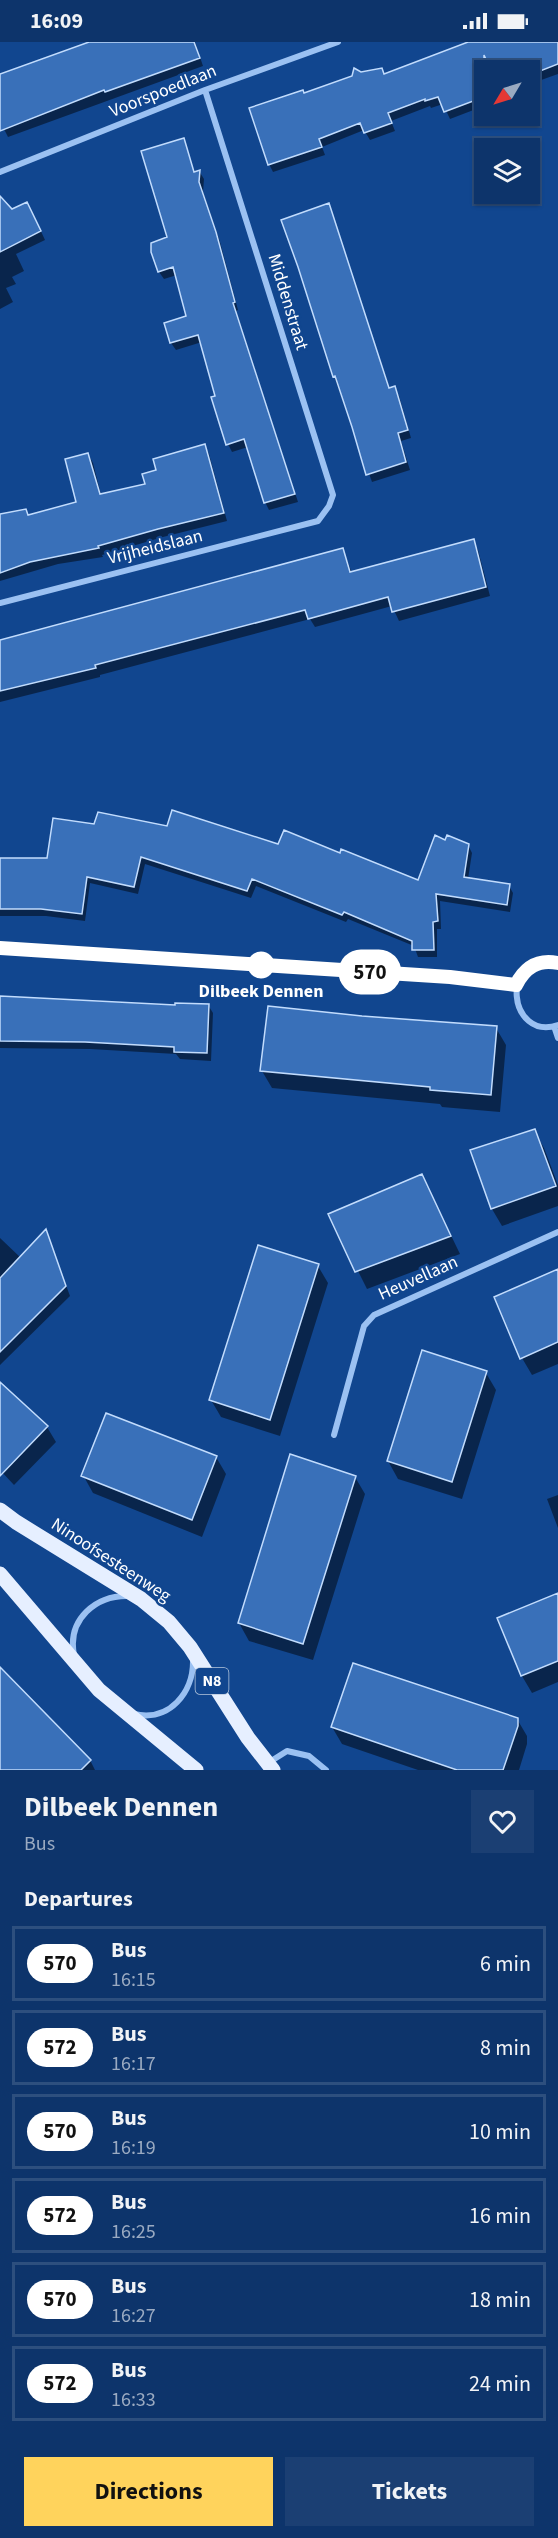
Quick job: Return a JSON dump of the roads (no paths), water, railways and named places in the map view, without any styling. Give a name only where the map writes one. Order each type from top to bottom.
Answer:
[{"type":"main road","name":"Ninoofsesteenweg","points":[[0,1510],[141,1599],[169,1622],[190,1647],[248,1738],[271,1766]]},
{"type":"main road","points":[[0,1574],[99,1690],[185,1764],[196,1770]]},
{"type":"street","name":"Voorspoedlaan","points":[[0,172],[206,90],[339,42]]},
{"type":"street","name":"Middenstraat","points":[[206,90],[333,495],[329,506],[318,521]]},
{"type":"street","name":"Vrijheidslaan","points":[[0,603],[318,521]]},
{"type":"street","points":[[0,948],[450,977],[516,985]]},
{"type":"street","points":[[558,963],[538,962],[521,975],[516,985],[516,998],[520,1011],[529,1020],[541,1026],[556,1025],[558,1038]]},
{"type":"street","name":"Heuvellaan","points":[[334,1435],[364,1326],[374,1315],[558,1232]]},
{"type":"street","points":[[76,1664],[73,1638],[83,1614],[92,1605],[116,1595],[141,1599]]},
{"type":"street","points":[[124,1712],[150,1716],[174,1706],[183,1696],[191,1679],[193,1660],[190,1647]]},
{"type":"street","points":[[271,1766],[287,1750],[309,1756],[326,1770]]},
{"type":"place","name":"Dilbeek Dennen","points":[[261,965]]}]
